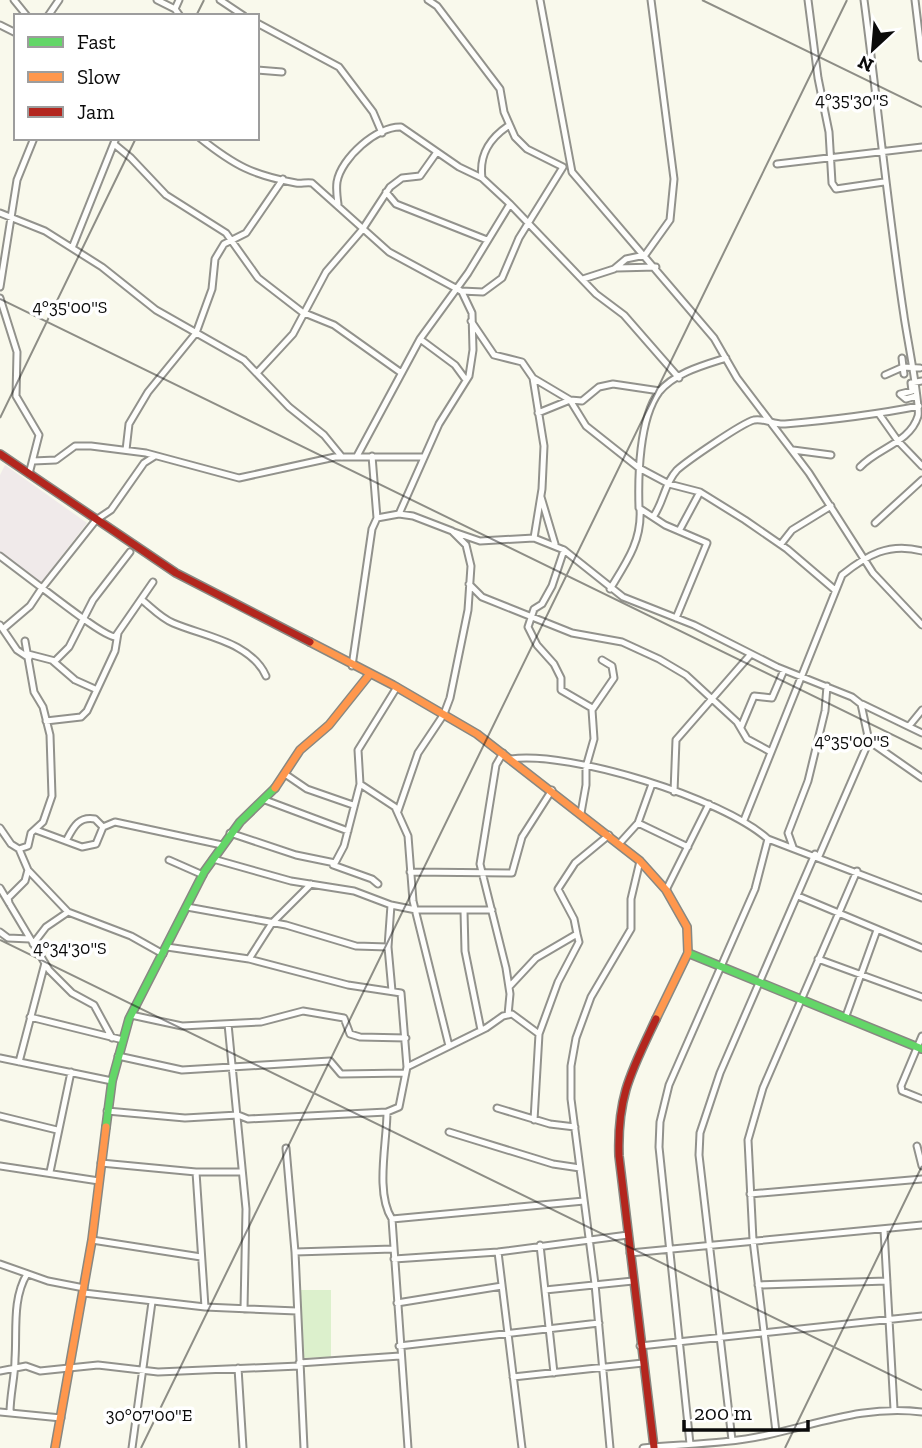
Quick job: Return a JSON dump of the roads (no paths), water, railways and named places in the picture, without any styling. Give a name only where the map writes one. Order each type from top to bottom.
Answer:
[{"type":"street","points":[[14,0],[25,14]]},
{"type":"street","points":[[157,0],[178,14]]},
{"type":"street","points":[[174,9],[179,0]]},
{"type":"street","points":[[220,0],[241,14]]},
{"type":"street","points":[[428,0],[437,6],[500,89],[508,126],[527,149],[572,172],[656,267],[714,338],[737,378],[793,450],[863,558],[885,587],[922,625]]},
{"type":"street","points":[[540,0],[572,172]]},
{"type":"street","points":[[614,269],[626,259],[645,255],[670,220],[674,179],[652,0]]},
{"type":"street","points":[[808,0],[818,78],[829,132],[832,183],[836,189],[884,182]]},
{"type":"street","points":[[864,0],[883,152],[884,182],[895,232],[914,356],[912,368],[916,396],[922,412]]},
{"type":"street","points":[[915,0],[922,58]]},
{"type":"street","points":[[259,24],[339,67],[373,112],[382,132]]},
{"type":"street","points":[[259,70],[282,72]]},
{"type":"street","points":[[482,178],[485,150],[494,137],[508,126]]},
{"type":"street","points":[[338,204],[337,181],[351,154],[391,127],[401,127],[482,178],[596,294],[624,315],[679,378]]},
{"type":"street","points":[[0,287],[17,180],[33,140]]},
{"type":"street","points":[[202,140],[225,159],[255,175],[299,184],[312,183],[326,198],[338,204],[362,230],[403,261],[461,290],[483,292],[495,285],[563,167]]},
{"type":"street","points":[[72,247],[115,141],[166,195],[193,210],[230,239],[258,278],[302,312],[334,325],[400,372]]},
{"type":"street","points":[[777,164],[922,147]]},
{"type":"street","points":[[257,373],[293,334],[302,312],[326,272],[362,230],[386,192],[402,178],[420,176],[437,152]]},
{"type":"street","points":[[126,450],[129,424],[148,392],[196,333],[212,289],[215,260],[230,239],[246,233],[283,179]]},
{"type":"street","points":[[386,192],[396,204],[488,240]]},
{"type":"street","points":[[357,456],[420,339],[461,290],[465,278],[510,204]]},
{"type":"street","points":[[0,213],[10,215],[72,247],[156,310],[244,360],[289,407],[324,435],[342,457]]},
{"type":"street","points":[[583,279],[614,269],[656,267]]},
{"type":"street","points":[[461,290],[465,278]]},
{"type":"street","points":[[399,514],[424,457],[466,380],[473,350],[471,305],[461,290]]},
{"type":"street","points":[[0,298],[18,352],[16,396],[39,435],[29,474]]},
{"type":"street","points":[[471,321],[494,355],[522,362],[533,378],[570,400],[582,401],[599,387],[613,384],[660,391]]},
{"type":"street","points":[[420,339],[464,373],[466,380]]},
{"type":"street","points":[[902,358],[903,370]]},
{"type":"street","points":[[610,589],[640,532],[639,468],[651,409],[660,391],[679,378],[726,359]]},
{"type":"street","points":[[885,375],[920,368]]},
{"type":"street","points":[[533,378],[544,446],[541,495],[534,538]]},
{"type":"street","points":[[916,396],[900,397],[901,392],[912,391],[911,383],[922,381]]},
{"type":"street","points":[[538,413],[570,400]]},
{"type":"street","points":[[570,400],[586,425],[639,468],[669,484],[700,492],[781,544],[835,590]]},
{"type":"street","points":[[653,517],[678,470],[729,432],[755,420],[782,424],[816,422],[879,414],[920,405]]},
{"type":"street","points":[[860,467],[875,453],[886,450],[898,441],[920,421],[920,405]]},
{"type":"street","points":[[879,414],[898,441],[922,466]]},
{"type":"street","points":[[33,461],[56,460],[75,446],[126,450],[239,478],[342,457],[424,457]]},
{"type":"street","points":[[793,450],[831,455]]},
{"type":"street","points":[[0,454],[176,573],[444,714],[503,753],[609,835],[640,861],[666,890],[687,927],[688,953],[673,980],[620,1100],[619,1156],[654,1447]]},
{"type":"street","points":[[96,689],[75,680],[53,661],[28,656],[17,650],[2,627],[21,615],[96,520],[111,510],[144,463],[155,456]]},
{"type":"street","points":[[352,666],[372,529],[377,518],[372,456]]},
{"type":"street","points":[[875,523],[922,480]]},
{"type":"street","points":[[679,531],[700,492]]},
{"type":"street","points":[[541,495],[555,544]]},
{"type":"street","points":[[781,544],[792,530],[831,506]]},
{"type":"street","points":[[639,508],[679,531],[707,543],[676,618]]},
{"type":"street","points":[[377,518],[399,514],[480,541],[534,538],[555,544],[610,589],[784,670],[827,686],[922,733]]},
{"type":"street","points":[[398,811],[418,753],[444,714],[458,668],[469,584],[470,554],[466,545],[452,531]]},
{"type":"street","points":[[744,820],[842,575],[863,558],[888,548],[922,551]]},
{"type":"street","points":[[564,550],[552,586],[542,604],[538,604],[528,627],[537,645],[554,664],[561,678],[561,690],[592,708]]},
{"type":"street","points":[[53,661],[69,647],[83,617],[130,552]]},
{"type":"street","points":[[0,566],[3,558],[107,636],[116,637],[153,582]]},
{"type":"street","points":[[469,584],[482,597],[572,633],[635,646],[686,675],[741,727],[747,739],[771,752]]},
{"type":"street","points":[[142,600],[172,623],[209,634],[241,650],[262,667],[266,676]]},
{"type":"street","points":[[916,619],[922,614]]},
{"type":"street","points":[[46,721],[81,717],[88,711],[116,651],[118,634]]},
{"type":"street","points":[[19,849],[28,846],[31,833],[43,822],[51,804],[50,735],[43,707],[34,692],[24,641]]},
{"type":"street","points":[[674,792],[676,740],[751,654]]},
{"type":"street","points":[[592,708],[600,702],[614,678],[612,666],[602,660]]},
{"type":"street","points":[[741,727],[754,696],[772,698],[784,670]]},
{"type":"street","points":[[55,1448],[92,1240],[112,1080],[131,1015],[203,875],[230,833],[265,800],[300,750],[329,725],[369,675]]},
{"type":"street","points":[[793,847],[788,833],[808,781],[825,711],[827,686]]},
{"type":"street","points":[[330,864],[340,856],[360,784],[358,750],[397,687]]},
{"type":"street","points":[[732,1440],[699,1155],[700,1133],[720,1073],[869,741],[861,704]]},
{"type":"street","points":[[581,813],[586,767],[594,738],[592,708]]},
{"type":"street","points":[[909,726],[922,710]]},
{"type":"street","points":[[869,741],[922,778]]},
{"type":"street","points":[[503,753],[496,765],[482,847],[481,875],[502,945],[508,988],[508,1015]]},
{"type":"street","points":[[511,759],[621,772],[709,804],[744,820],[768,839],[817,855],[922,898]]},
{"type":"street","points":[[285,774],[307,789],[353,805]]},
{"type":"street","points":[[360,784],[389,801],[398,811],[408,836],[416,910],[449,1046]]},
{"type":"street","points":[[619,844],[638,822],[652,785]]},
{"type":"street","points":[[411,872],[481,875],[512,873],[522,837],[552,790]]},
{"type":"street","points":[[265,800],[348,831]]},
{"type":"street","points":[[666,890],[709,804]]},
{"type":"street","points":[[66,841],[74,825],[81,820],[95,819],[103,827]]},
{"type":"street","points":[[36,830],[82,847],[96,844],[103,827],[115,822],[139,825],[222,845]]},
{"type":"street","points":[[638,822],[688,847]]},
{"type":"street","points":[[0,828],[11,844],[19,849],[28,870],[68,912],[165,950],[249,958],[348,985],[401,993],[406,1070],[400,1107],[387,1112],[247,1119],[238,1115],[185,1118],[107,1111]]},
{"type":"street","points":[[230,833],[330,864],[372,879],[378,884]]},
{"type":"street","points":[[534,1120],[539,1034],[558,982],[579,942],[574,919],[558,889],[575,863],[609,835]]},
{"type":"street","points":[[690,1444],[659,1147],[660,1122],[683,1049],[723,968],[757,884],[768,839]]},
{"type":"street","points":[[213,859],[312,884],[354,891],[391,905],[416,910],[492,911]]},
{"type":"street","points":[[169,860],[203,875]]},
{"type":"street","points":[[610,1448],[595,1284],[575,1126],[571,1066],[576,1038],[594,990],[631,929],[631,898],[640,861]]},
{"type":"street","points":[[9,903],[8,898],[24,881],[28,870]]},
{"type":"street","points":[[776,1432],[753,1240],[747,1152],[756,1107],[857,871]]},
{"type":"street","points":[[249,958],[272,923],[312,884]]},
{"type":"street","points":[[0,888],[45,963],[72,993],[94,1005],[112,1038]]},
{"type":"street","points":[[798,896],[922,948]]},
{"type":"street","points":[[391,905],[388,947],[392,990]]},
{"type":"street","points":[[187,907],[272,923],[356,946],[388,947]]},
{"type":"street","points":[[464,911],[465,951],[481,1030]]},
{"type":"street","points":[[32,941],[46,927],[68,912]]},
{"type":"street","points":[[846,1016],[877,930]]},
{"type":"street","points":[[0,932],[8,938],[32,941]]},
{"type":"street","points":[[508,988],[536,958],[576,934]]},
{"type":"street","points":[[688,953],[920,1048]]},
{"type":"street","points":[[818,959],[922,997]]},
{"type":"street","points":[[19,1062],[45,963]]},
{"type":"street","points":[[131,1015],[182,1026],[261,1022],[303,1011],[344,1018],[350,1034],[360,1037],[406,1038]]},
{"type":"street","points":[[118,1056],[182,1070],[330,1061],[341,1074],[353,1076],[406,1070],[512,1014],[539,1034]]},
{"type":"street","points":[[30,1017],[123,1040]]},
{"type":"street","points":[[228,1024],[246,1209],[244,1309]]},
{"type":"street","points":[[922,1036],[920,1048],[901,1086],[902,1091],[922,1100]]},
{"type":"street","points":[[0,1058],[112,1080]]},
{"type":"street","points":[[50,1172],[71,1072]]},
{"type":"street","points":[[497,1108],[534,1120],[575,1126]]},
{"type":"street","points":[[387,1112],[383,1160],[385,1209],[392,1219],[408,1448]]},
{"type":"street","points":[[0,1116],[57,1130]]},
{"type":"street","points":[[450,1132],[553,1164],[580,1168]]},
{"type":"street","points":[[918,1146],[922,1166]]},
{"type":"street","points":[[286,1148],[295,1252],[304,1448]]},
{"type":"street","points":[[101,1163],[196,1172],[242,1172]]},
{"type":"street","points":[[0,1166],[99,1181]]},
{"type":"street","points":[[196,1172],[205,1307]]},
{"type":"street","points":[[750,1194],[922,1179]]},
{"type":"street","points":[[392,1219],[584,1202]]},
{"type":"street","points":[[630,1253],[922,1225]]},
{"type":"street","points":[[884,1230],[894,1409]]},
{"type":"street","points":[[394,1259],[498,1252],[628,1235]]},
{"type":"street","points":[[92,1240],[201,1256]]},
{"type":"street","points":[[540,1245],[554,1373]]},
{"type":"street","points":[[295,1252],[393,1249]]},
{"type":"street","points":[[498,1252],[522,1448]]},
{"type":"street","points":[[0,1264],[84,1291],[152,1302],[297,1311]]},
{"type":"street","points":[[10,1413],[18,1297],[27,1274]]},
{"type":"street","points":[[758,1285],[887,1280]]},
{"type":"street","points":[[545,1290],[633,1281]]},
{"type":"street","points":[[397,1303],[502,1286]]},
{"type":"street","points":[[132,1448],[145,1370],[152,1302]]},
{"type":"street","points":[[640,1346],[922,1316]]},
{"type":"street","points":[[399,1346],[599,1323]]},
{"type":"street","points":[[0,1371],[26,1366],[40,1371],[99,1366],[145,1370],[238,1368],[400,1356]]},
{"type":"street","points":[[513,1377],[643,1363]]},
{"type":"street","points":[[238,1368],[243,1448]]},
{"type":"street","points":[[643,1448],[732,1440],[855,1412],[894,1409],[922,1412]]},
{"type":"street","points":[[0,1412],[61,1418]]}]
